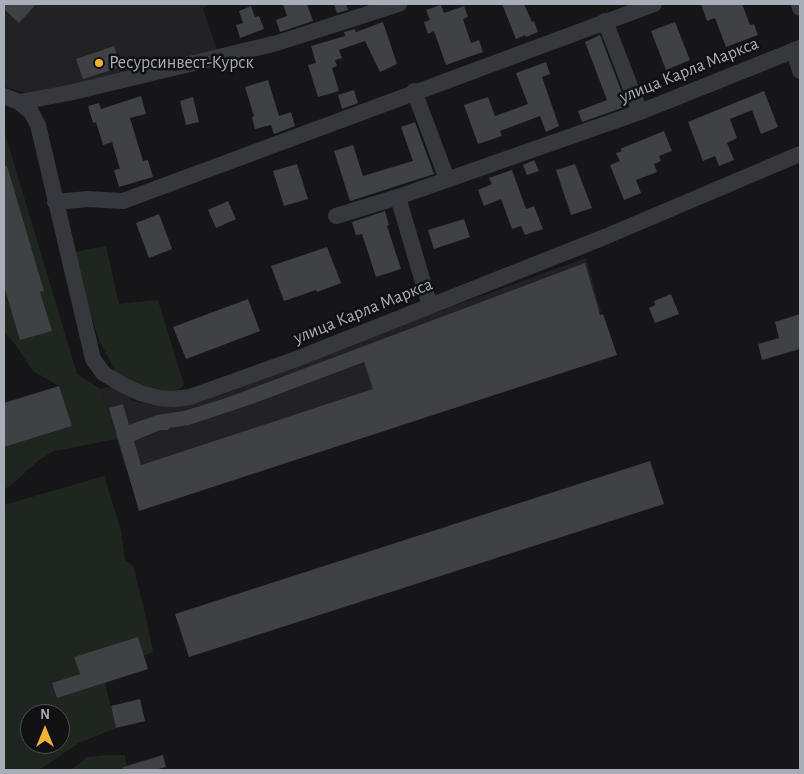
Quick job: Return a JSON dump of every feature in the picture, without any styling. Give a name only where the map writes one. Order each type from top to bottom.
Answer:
[{"type":"street","points":[[19,102],[69,93],[277,43],[399,4]]},
{"type":"street","points":[[55,202],[88,199],[123,201],[414,91],[654,4]]},
{"type":"street","points":[[799,4],[800,8]]},
{"type":"street","points":[[605,21],[640,112]]},
{"type":"street","points":[[797,49],[800,71]]},
{"type":"street","name":"улица Карла Маркса","points":[[336,216],[398,197],[640,112],[797,49]]},
{"type":"street","points":[[414,91],[447,179]]},
{"type":"street","name":"улица Карла Маркса","points":[[4,96],[19,102],[31,112],[38,125],[93,359],[103,373],[140,393],[159,398],[174,399],[190,396],[299,358],[607,236],[800,154]]},
{"type":"street","points":[[398,197],[430,306]]},
{"type":"shaded area","points":[[4,4],[208,4],[203,9],[222,64],[40,107],[36,95],[4,87]]},
{"type":"shaded area","points":[[4,130],[77,374],[101,389],[117,439],[54,451],[39,460],[10,486],[4,489],[4,447],[72,426],[59,386],[33,371],[15,344],[4,332]]},
{"type":"shaded area","points":[[106,246],[119,304],[158,300],[184,385],[177,392],[161,392],[136,386],[115,371],[98,338],[75,252]]},
{"type":"shaded area","points":[[586,258],[601,312],[126,470],[101,389],[114,385],[133,401],[175,407]]},
{"type":"shaded area","points":[[104,476],[121,530],[125,560],[133,566],[153,652],[144,656],[138,637],[75,657],[80,674],[52,683],[57,697],[105,683],[116,728],[79,743],[70,749],[70,704],[20,704],[20,754],[63,754],[39,770],[4,770],[4,505]]},
{"type":"shaded area","points":[[125,755],[127,770],[71,770],[87,757]]},
{"type":"building","points":[[4,4],[36,4],[19,23],[4,9]]},
{"type":"building","points":[[283,4],[307,4],[313,21],[280,32],[276,20],[287,16]]},
{"type":"building","points":[[334,4],[346,4],[348,10],[337,13]]},
{"type":"building","points":[[502,4],[524,4],[538,32],[516,39]]},
{"type":"building","points":[[701,4],[742,4],[750,25],[754,24],[758,35],[726,47],[715,18],[707,21]]},
{"type":"building","points":[[441,5],[444,13],[464,6],[468,17],[463,19],[471,43],[479,40],[483,52],[446,65],[434,31],[428,34],[424,22],[430,20],[426,10]]},
{"type":"building","points":[[251,6],[255,17],[259,16],[264,29],[240,38],[236,25],[243,23],[239,11]]},
{"type":"building","points":[[383,22],[397,64],[380,72],[365,41],[339,50],[342,58],[335,60],[337,66],[332,68],[339,91],[318,97],[308,65],[316,63],[311,46],[345,36],[344,32],[355,29],[356,32]]},
{"type":"building","points":[[675,22],[690,60],[666,70],[651,31]]},
{"type":"building","points":[[600,35],[627,106],[582,122],[578,111],[607,100],[585,42]]},
{"type":"building","name":"Ресурсинвест-Курск","points":[[114,46],[121,67],[83,79],[76,59]]},
{"type":"building","points":[[546,62],[550,74],[542,77],[559,126],[546,132],[540,116],[500,131],[502,136],[478,144],[464,105],[488,97],[495,116],[528,104],[516,73]]},
{"type":"building","points":[[268,80],[279,116],[291,112],[295,126],[274,134],[271,125],[255,129],[252,117],[254,116],[245,87]]},
{"type":"building","points":[[354,90],[358,103],[342,109],[338,95]]},
{"type":"building","points":[[764,91],[778,127],[761,134],[752,110],[730,119],[737,138],[727,143],[734,160],[719,166],[715,156],[703,161],[688,122]]},
{"type":"building","points":[[141,96],[146,114],[130,118],[143,161],[148,160],[153,177],[119,187],[114,170],[120,169],[112,142],[103,145],[96,122],[93,123],[88,106],[99,103],[101,109]]},
{"type":"building","points":[[193,97],[199,122],[186,125],[180,101]]},
{"type":"building","points":[[415,122],[434,174],[350,201],[334,151],[353,145],[363,176],[413,161],[401,127]]},
{"type":"building","points":[[664,131],[672,151],[659,156],[661,161],[654,164],[657,172],[636,180],[641,193],[624,200],[610,165],[620,161],[616,153],[622,151],[620,149]]},
{"type":"building","points":[[534,160],[539,171],[527,175],[523,165]]},
{"type":"building","points":[[297,164],[308,199],[284,206],[273,171]]},
{"type":"building","points":[[575,164],[592,208],[571,215],[556,170]]},
{"type":"building","points":[[4,166],[7,166],[44,291],[40,292],[52,331],[20,340],[4,286]]},
{"type":"building","points":[[512,170],[526,209],[534,206],[543,229],[525,235],[521,226],[512,229],[501,199],[484,206],[478,190],[492,184],[489,178]]},
{"type":"building","points":[[228,201],[236,219],[216,228],[208,210]]},
{"type":"building","points":[[385,211],[389,225],[387,226],[401,269],[376,277],[362,234],[356,235],[352,222]]},
{"type":"building","points":[[159,214],[172,249],[149,258],[136,223]]},
{"type":"building","points":[[464,219],[470,237],[434,249],[428,230]]},
{"type":"building","points":[[327,247],[341,283],[284,301],[271,266]]},
{"type":"building","points":[[585,263],[600,315],[603,314],[617,355],[139,511],[109,408],[123,404],[129,425],[157,415],[184,411],[226,398]],"holes":[[[364,362],[373,389],[141,465],[134,441],[160,430],[189,425],[255,403]]]},
{"type":"building","points":[[671,294],[679,314],[655,323],[649,308],[655,305],[654,301]]},
{"type":"building","points":[[248,299],[260,331],[186,359],[173,327]]},
{"type":"building","points":[[800,314],[800,349],[762,360],[758,344],[779,338],[775,322]]},
{"type":"building","points":[[59,386],[72,426],[4,447],[4,403]]},
{"type":"building","points":[[650,461],[664,504],[189,657],[175,614]]},
{"type":"building","points":[[138,637],[148,669],[57,698],[52,683],[80,674],[74,657]]},
{"type":"building","points":[[140,699],[145,721],[116,728],[111,706]]},
{"type":"building","points":[[163,755],[166,767],[154,770],[123,770],[123,767]]},
{"type":"place","name":"Ресурсинвест-Курск","points":[[99,63]]}]
